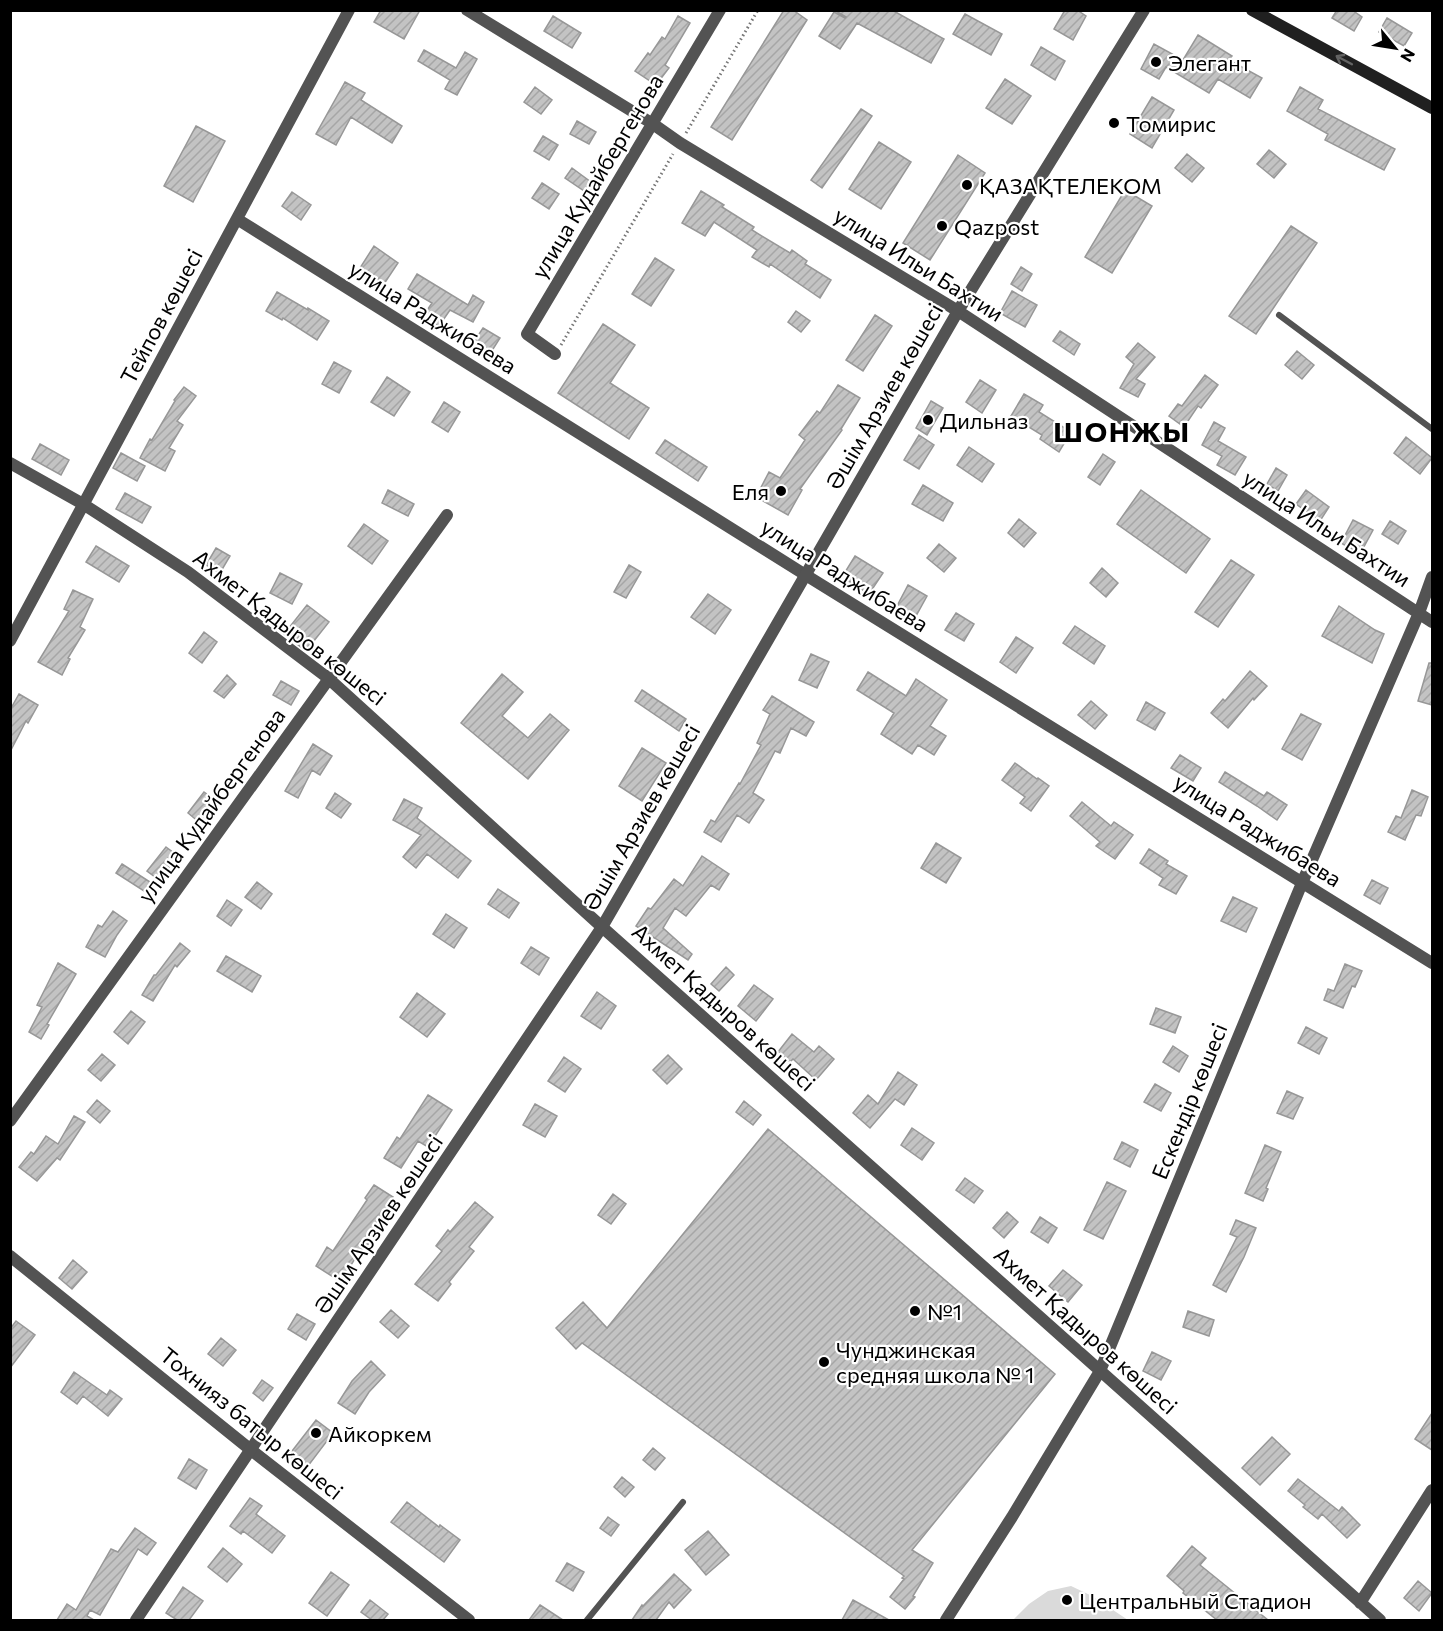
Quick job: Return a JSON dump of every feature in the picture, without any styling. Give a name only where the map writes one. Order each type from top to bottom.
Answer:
[{"type":"main road","points":[[1252,10],[1432,108]]},
{"type":"street","name":"Тейпов көшесі","points":[[10,641],[349,10]]},
{"type":"street","name":"улица Ильи Бахтии","points":[[467,10],[680,143],[957,311],[1432,622]]},
{"type":"street","name":"улица Кудайбергенова","points":[[555,354],[527,334],[720,10]]},
{"type":"street","name":"Әшім Арзиев көшесі","points":[[136,1620],[602,927],[957,311],[1144,10]]},
{"type":"street","name":"улица Раджибаева","points":[[237,219],[1432,963]]},
{"type":"street","name":"Ахмет Қадыров көшесі","points":[[10,463],[82,504],[188,572],[328,678],[602,927],[1380,1620]]},
{"type":"street","name":"улица Кудайбергенова","points":[[10,1121],[447,515]]},
{"type":"street","name":"Ескендір көшесі","points":[[946,1620],[1012,1517],[1100,1371],[1302,882],[1419,613],[1432,577]]},
{"type":"street","name":"Тохнияз батыр көшесі","points":[[10,1256],[251,1450],[469,1620]]},
{"type":"street","points":[[1360,1604],[1432,1490]]},
{"type":"lane","points":[[1279,315],[1432,429]]},
{"type":"lane","points":[[586,1620],[683,1502]]},
{"type":"path","points":[[555,354],[758,10]]},
{"type":"shaded area","name":"Центральный Стадион","points":[[1071,1586],[1092,1596],[1128,1620],[1013,1620],[1029,1604],[1048,1591]]},
{"type":"building","points":[[381,10],[420,10],[404,39],[374,22]]},
{"type":"building","points":[[784,10],[793,10],[807,20],[732,140],[711,127]]},
{"type":"building","points":[[834,10],[892,10],[944,39],[931,63],[857,23],[840,49],[819,36],[834,12],[846,17]]},
{"type":"building","points":[[1065,10],[1077,10],[1086,16],[1073,40],[1054,29]]},
{"type":"building","points":[[1337,10],[1352,10],[1362,17],[1354,31],[1332,18]]},
{"type":"building","points":[[965,14],[1002,34],[991,55],[953,34]]},
{"type":"building","points":[[553,16],[581,33],[572,48],[544,31]]},
{"type":"building","points":[[678,16],[690,23],[665,65],[669,68],[656,85],[635,71],[662,37],[665,39]]},
{"type":"building","points":[[1387,18],[1412,33],[1404,46],[1379,32]]},
{"type":"building","points":[[1198,35],[1232,56],[1229,60],[1262,78],[1250,98],[1218,79],[1209,93],[1166,67],[1159,79],[1141,69],[1154,44],[1183,60]]},
{"type":"building","points":[[1041,47],[1065,61],[1055,80],[1031,65]]},
{"type":"building","points":[[424,50],[456,68],[465,52],[477,59],[457,95],[445,89],[450,80],[418,61]]},
{"type":"building","points":[[1005,79],[1031,96],[1012,124],[986,108]]},
{"type":"building","points":[[345,82],[365,93],[361,100],[402,126],[392,143],[351,117],[336,145],[316,134]]},
{"type":"building","points":[[535,87],[552,100],[541,114],[524,102]]},
{"type":"building","points":[[1300,87],[1323,100],[1318,109],[1395,149],[1384,170],[1325,140],[1328,134],[1287,111]]},
{"type":"building","points":[[1152,97],[1174,110],[1152,148],[1130,134]]},
{"type":"building","points":[[861,109],[872,116],[822,188],[811,180]]},
{"type":"building","points":[[577,121],[596,132],[589,144],[570,134]]},
{"type":"building","points":[[196,126],[225,141],[193,202],[164,186]]},
{"type":"building","points":[[543,136],[558,145],[549,160],[534,151]]},
{"type":"building","points":[[879,142],[911,162],[881,209],[849,189]]},
{"type":"building","points":[[1269,150],[1286,164],[1274,178],[1257,164]]},
{"type":"building","points":[[1187,154],[1204,168],[1192,182],[1175,168]]},
{"type":"building","points":[[958,155],[985,173],[930,260],[903,243]]},
{"type":"building","points":[[572,168],[599,188],[593,197],[565,178]]},
{"type":"building","points":[[542,183],[559,194],[549,209],[532,198]]},
{"type":"building","points":[[1125,190],[1152,206],[1112,273],[1085,257]]},
{"type":"building","points":[[701,191],[754,227],[752,230],[790,253],[792,250],[807,261],[805,264],[831,280],[820,298],[770,264],[769,267],[752,257],[757,250],[714,222],[705,236],[682,223]]},
{"type":"building","points":[[292,192],[311,205],[301,220],[282,206]]},
{"type":"building","points":[[1291,226],[1317,243],[1256,334],[1229,316]]},
{"type":"building","points":[[374,246],[398,263],[384,284],[360,268]]},
{"type":"building","points":[[655,258],[674,270],[651,306],[632,294]]},
{"type":"building","points":[[1021,267],[1032,274],[1022,291],[1011,284]]},
{"type":"building","points":[[417,274],[468,305],[473,295],[484,302],[473,322],[450,310],[439,326],[423,316],[432,303],[408,289]]},
{"type":"building","points":[[1012,291],[1037,305],[1025,327],[1000,313]]},
{"type":"building","points":[[277,292],[329,321],[317,340],[283,318],[282,320],[266,311]]},
{"type":"building","points":[[796,311],[810,321],[801,332],[788,322]]},
{"type":"building","points":[[875,315],[892,326],[863,371],[846,360]]},
{"type":"building","points":[[603,324],[635,345],[610,383],[649,408],[629,439],[558,393]]},
{"type":"building","points":[[483,328],[500,338],[488,357],[471,346]]},
{"type":"building","points":[[1060,331],[1080,344],[1074,355],[1053,341]]},
{"type":"building","points":[[1138,343],[1155,357],[1136,379],[1145,384],[1138,397],[1120,388],[1134,364],[1126,357]]},
{"type":"building","points":[[1297,351],[1314,365],[1302,379],[1285,365]]},
{"type":"building","points":[[334,362],[351,371],[339,393],[322,384]]},
{"type":"building","points":[[1205,375],[1218,385],[1201,408],[1198,406],[1184,427],[1169,416],[1178,404],[1182,406]]},
{"type":"building","points":[[387,377],[410,392],[394,416],[371,402]]},
{"type":"building","points":[[980,380],[996,390],[982,413],[966,402]]},
{"type":"building","points":[[838,385],[860,398],[842,430],[800,489],[802,490],[788,515],[756,497],[769,472],[780,478],[805,440],[799,435],[817,411],[820,413]]},
{"type":"building","points":[[184,387],[196,396],[177,421],[183,425],[169,448],[175,451],[165,471],[140,458]]},
{"type":"building","points":[[1024,394],[1043,405],[1039,412],[1071,432],[1059,452],[1040,439],[1042,435],[1011,416]]},
{"type":"building","points":[[931,401],[943,408],[927,435],[916,428]]},
{"type":"building","points":[[444,402],[460,412],[448,432],[432,422]]},
{"type":"building","points":[[1214,422],[1225,428],[1218,441],[1246,457],[1235,475],[1217,465],[1222,456],[1202,445]]},
{"type":"building","points":[[919,435],[934,445],[919,469],[904,460]]},
{"type":"building","points":[[1406,437],[1432,458],[1420,474],[1394,453]]},
{"type":"building","points":[[665,440],[707,467],[698,481],[656,453]]},
{"type":"building","points":[[40,444],[69,460],[61,475],[32,459]]},
{"type":"building","points":[[969,447],[994,464],[982,482],[957,465]]},
{"type":"building","points":[[121,453],[145,466],[137,481],[113,468]]},
{"type":"building","points":[[1103,454],[1115,462],[1100,485],[1088,477]]},
{"type":"building","points":[[1276,468],[1287,475],[1278,491],[1267,484]]},
{"type":"building","points":[[923,485],[953,503],[943,521],[912,504]]},
{"type":"building","points":[[388,490],[414,504],[408,516],[382,503]]},
{"type":"building","points":[[1141,490],[1210,539],[1186,573],[1117,524]]},
{"type":"building","points":[[1306,490],[1329,507],[1320,521],[1296,504]]},
{"type":"building","points":[[125,493],[151,507],[142,523],[116,509]]},
{"type":"building","points":[[1019,519],[1036,533],[1024,547],[1008,533]]},
{"type":"building","points":[[1353,520],[1373,530],[1360,554],[1341,543]]},
{"type":"building","points":[[1390,521],[1406,531],[1398,544],[1382,534]]},
{"type":"building","points":[[364,524],[388,541],[372,564],[348,546]]},
{"type":"building","points":[[939,544],[956,558],[944,572],[927,558]]},
{"type":"building","points":[[96,546],[129,566],[119,582],[86,562]]},
{"type":"building","points":[[216,548],[230,556],[220,573],[206,565]]},
{"type":"building","points":[[855,556],[883,573],[869,594],[842,577]]},
{"type":"building","points":[[1231,560],[1254,575],[1218,627],[1195,612]]},
{"type":"building","points":[[629,565],[641,572],[626,598],[614,592]]},
{"type":"building","points":[[1102,568],[1118,583],[1106,597],[1090,583]]},
{"type":"building","points":[[280,573],[302,584],[292,604],[270,593]]},
{"type":"building","points":[[908,585],[927,596],[916,616],[897,606]]},
{"type":"building","points":[[73,590],[93,599],[80,627],[85,630],[68,658],[70,659],[62,675],[38,662],[69,611],[64,609]]},
{"type":"building","points":[[708,594],[731,610],[715,634],[691,617]]},
{"type":"building","points":[[307,605],[329,622],[306,651],[284,634]]},
{"type":"building","points":[[1339,606],[1384,634],[1372,663],[1322,636]]},
{"type":"building","points":[[956,613],[974,624],[964,641],[945,630]]},
{"type":"building","points":[[1075,626],[1105,646],[1094,664],[1063,643]]},
{"type":"building","points":[[204,632],[217,642],[202,663],[189,653]]},
{"type":"building","points":[[1016,637],[1033,648],[1016,673],[1000,662]]},
{"type":"building","points":[[811,654],[829,662],[817,688],[799,680]]},
{"type":"building","points":[[1429,663],[1432,663],[1432,705],[1418,701]]},
{"type":"building","points":[[1250,671],[1267,686],[1254,700],[1253,698],[1228,728],[1211,713],[1223,699],[1225,701]]},
{"type":"building","points":[[868,672],[906,696],[916,679],[947,700],[930,726],[946,736],[934,755],[918,745],[912,754],[881,734],[894,713],[857,690]]},
{"type":"building","points":[[502,674],[523,692],[502,716],[528,738],[550,714],[569,730],[528,779],[461,723]]},
{"type":"building","points":[[227,675],[236,684],[224,698],[214,691]]},
{"type":"building","points":[[281,681],[299,691],[291,705],[273,695]]},
{"type":"building","points":[[642,690],[686,719],[679,731],[635,701]]},
{"type":"building","points":[[19,694],[38,705],[28,723],[26,721],[10,752],[10,710]]},
{"type":"building","points":[[772,696],[814,722],[806,736],[791,728],[780,753],[775,751],[753,793],[764,800],[749,823],[737,815],[721,842],[704,832],[711,820],[715,822],[740,784],[761,745],[757,743],[770,714],[763,710]]},
{"type":"building","points":[[1091,701],[1107,715],[1095,729],[1078,715]]},
{"type":"building","points":[[1146,702],[1165,713],[1155,730],[1137,720]]},
{"type":"building","points":[[1301,714],[1321,724],[1302,760],[1282,749]]},
{"type":"building","points":[[313,744],[332,756],[320,775],[312,770],[298,798],[285,791]]},
{"type":"building","points":[[642,748],[666,763],[642,801],[619,786]]},
{"type":"building","points":[[1180,755],[1201,768],[1193,781],[1171,768]]},
{"type":"building","points":[[1015,763],[1049,786],[1031,811],[1020,803],[1025,797],[1002,780]]},
{"type":"building","points":[[1225,772],[1264,796],[1267,792],[1287,805],[1277,820],[1219,782]]},
{"type":"building","points":[[1412,790],[1428,797],[1421,816],[1416,815],[1405,840],[1388,832],[1396,816],[1401,818]]},
{"type":"building","points":[[204,792],[217,801],[200,823],[188,813]]},
{"type":"building","points":[[335,793],[351,804],[341,818],[326,808]]},
{"type":"building","points":[[404,799],[422,808],[417,818],[471,861],[458,878],[427,854],[416,868],[403,857],[421,835],[393,820]]},
{"type":"building","points":[[1082,802],[1111,826],[1114,822],[1133,835],[1115,859],[1096,846],[1100,842],[1070,816]]},
{"type":"building","points":[[936,843],[961,858],[946,883],[921,868]]},
{"type":"building","points":[[166,847],[178,856],[159,880],[147,871]]},
{"type":"building","points":[[1149,849],[1168,861],[1166,864],[1187,876],[1176,894],[1159,885],[1163,878],[1140,863]]},
{"type":"building","points":[[702,856],[729,874],[719,890],[711,885],[686,916],[675,908],[663,928],[692,954],[688,960],[636,926],[648,908],[651,909],[674,879],[683,886]]},
{"type":"building","points":[[122,864],[150,882],[144,891],[116,873]]},
{"type":"building","points":[[1372,880],[1388,888],[1380,904],[1364,895]]},
{"type":"building","points":[[257,882],[272,894],[261,909],[245,897]]},
{"type":"building","points":[[498,889],[519,903],[509,918],[488,904]]},
{"type":"building","points":[[1233,897],[1257,908],[1246,932],[1221,921]]},
{"type":"building","points":[[227,900],[242,910],[231,926],[217,916]]},
{"type":"building","points":[[113,911],[127,921],[105,957],[86,947],[98,925],[102,927]]},
{"type":"building","points":[[446,914],[467,928],[454,948],[433,934]]},
{"type":"building","points":[[180,943],[190,951],[177,967],[175,965],[153,1001],[142,995],[154,975]]},
{"type":"building","points":[[531,947],[549,958],[539,975],[521,963]]},
{"type":"building","points":[[226,956],[261,976],[252,992],[217,971]]},
{"type":"building","points":[[58,963],[76,974],[47,1024],[49,1025],[41,1039],[29,1032],[42,1007],[37,1005]]},
{"type":"building","points":[[1345,964],[1362,971],[1355,987],[1352,986],[1343,1008],[1324,1000],[1328,989],[1334,991]]},
{"type":"building","points":[[726,967],[734,975],[719,991],[711,984]]},
{"type":"building","points":[[754,985],[773,999],[756,1021],[738,1006]]},
{"type":"building","points":[[597,992],[616,1006],[601,1029],[581,1016]]},
{"type":"building","points":[[417,993],[445,1014],[427,1037],[400,1017]]},
{"type":"building","points":[[1156,1008],[1181,1017],[1175,1033],[1150,1024]]},
{"type":"building","points":[[131,1011],[145,1022],[128,1044],[114,1032]]},
{"type":"building","points":[[1306,1027],[1327,1038],[1319,1054],[1298,1043]]},
{"type":"building","points":[[792,1034],[814,1052],[819,1046],[834,1059],[816,1080],[793,1059],[790,1062],[778,1052]]},
{"type":"building","points":[[1173,1046],[1188,1056],[1179,1072],[1163,1062]]},
{"type":"building","points":[[102,1054],[115,1065],[101,1081],[88,1070]]},
{"type":"building","points":[[668,1055],[682,1069],[667,1084],[653,1070]]},
{"type":"building","points":[[564,1057],[581,1069],[565,1092],[548,1081]]},
{"type":"building","points":[[898,1072],[917,1085],[904,1105],[895,1099],[870,1128],[853,1113],[868,1095],[878,1104]]},
{"type":"building","points":[[1155,1084],[1171,1093],[1161,1111],[1144,1102]]},
{"type":"building","points":[[1287,1091],[1303,1098],[1293,1119],[1277,1113]]},
{"type":"building","points":[[428,1095],[452,1110],[428,1147],[418,1141],[401,1168],[384,1158],[397,1137],[400,1139]]},
{"type":"building","points":[[97,1100],[110,1111],[100,1123],[87,1112]]},
{"type":"building","points":[[744,1101],[761,1115],[753,1125],[736,1112]]},
{"type":"building","points":[[535,1104],[557,1116],[545,1137],[523,1125]]},
{"type":"building","points":[[74,1116],[85,1122],[60,1160],[57,1158],[37,1181],[19,1167],[31,1152],[34,1154],[46,1136],[58,1144]]},
{"type":"building","points":[[912,1128],[934,1143],[922,1160],[901,1145]]},
{"type":"building","name":"Чунджинская средняя школа № 1","points":[[768,1129],[1055,1374],[912,1550],[933,1563],[913,1596],[915,1597],[905,1609],[890,1597],[904,1576],[582,1343],[576,1349],[556,1328],[583,1302],[607,1328]]},
{"type":"building","points":[[1122,1142],[1138,1150],[1130,1167],[1114,1159]]},
{"type":"building","points":[[1265,1145],[1281,1152],[1263,1201],[1245,1193]]},
{"type":"building","points":[[965,1178],[983,1191],[974,1203],[956,1190]]},
{"type":"building","points":[[1107,1182],[1126,1191],[1103,1239],[1084,1230]]},
{"type":"building","points":[[374,1185],[393,1197],[376,1223],[380,1226],[363,1252],[360,1250],[341,1282],[316,1266],[327,1247],[333,1251],[367,1200],[365,1198]]},
{"type":"building","points":[[613,1194],[626,1204],[611,1224],[598,1215]]},
{"type":"building","points":[[475,1202],[493,1217],[469,1247],[474,1251],[449,1282],[451,1284],[438,1301],[415,1284],[442,1251],[436,1246]]},
{"type":"building","points":[[1007,1212],[1018,1222],[1004,1238],[993,1228]]},
{"type":"building","points":[[1040,1217],[1057,1228],[1048,1243],[1031,1232]]},
{"type":"building","points":[[1236,1220],[1256,1228],[1226,1292],[1213,1285],[1237,1237],[1230,1234]]},
{"type":"building","points":[[73,1260],[87,1272],[72,1289],[59,1278]]},
{"type":"building","points":[[1063,1270],[1082,1285],[1068,1302],[1049,1286]]},
{"type":"building","points":[[391,1310],[409,1326],[398,1338],[380,1322]]},
{"type":"building","points":[[1188,1311],[1214,1320],[1209,1336],[1183,1327]]},
{"type":"building","points":[[297,1314],[315,1324],[306,1340],[288,1329]]},
{"type":"building","points":[[16,1321],[35,1335],[10,1368],[10,1329]]},
{"type":"building","points":[[221,1338],[236,1350],[223,1366],[208,1354]]},
{"type":"building","points":[[1152,1352],[1171,1361],[1161,1380],[1143,1371]]},
{"type":"building","points":[[371,1361],[385,1375],[369,1392],[355,1414],[338,1403],[352,1381]]},
{"type":"building","points":[[74,1372],[107,1395],[110,1390],[122,1399],[108,1416],[83,1396],[77,1404],[61,1392]]},
{"type":"building","points":[[262,1380],[273,1388],[263,1401],[253,1393]]},
{"type":"building","points":[[1432,1413],[1432,1450],[1415,1439]]},
{"type":"building","points":[[316,1420],[333,1433],[305,1470],[289,1455]]},
{"type":"building","points":[[1272,1437],[1290,1454],[1260,1485],[1242,1468]]},
{"type":"building","points":[[653,1448],[665,1458],[655,1470],[643,1460]]},
{"type":"building","points":[[189,1459],[207,1470],[196,1489],[178,1478]]},
{"type":"building","points":[[622,1477],[634,1487],[625,1497],[614,1487]]},
{"type":"building","points":[[1298,1479],[1339,1511],[1342,1507],[1360,1525],[1347,1538],[1322,1514],[1318,1519],[1288,1491]]},
{"type":"building","points":[[250,1498],[262,1506],[256,1514],[285,1536],[272,1553],[243,1531],[241,1534],[230,1526]]},
{"type":"building","points":[[407,1502],[460,1540],[444,1562],[391,1522]]},
{"type":"building","points":[[608,1517],[619,1525],[611,1536],[600,1528]]},
{"type":"building","points":[[135,1528],[156,1543],[147,1555],[138,1549],[100,1615],[90,1610],[87,1616],[94,1620],[57,1620],[67,1604],[76,1610],[111,1549],[118,1552]]},
{"type":"building","points":[[708,1531],[729,1555],[706,1575],[685,1550]]},
{"type":"building","points":[[1192,1546],[1206,1558],[1200,1565],[1268,1620],[1217,1620],[1183,1593],[1184,1591],[1167,1576]]},
{"type":"building","points":[[223,1548],[242,1564],[227,1582],[208,1567]]},
{"type":"building","points":[[567,1563],[584,1572],[573,1591],[556,1581]]},
{"type":"building","points":[[331,1572],[349,1585],[327,1616],[309,1603]]},
{"type":"building","points":[[674,1574],[691,1590],[674,1608],[669,1602],[656,1620],[632,1620],[642,1605]]},
{"type":"building","points":[[1418,1581],[1432,1593],[1419,1611],[1404,1598]]},
{"type":"building","points":[[183,1587],[203,1601],[189,1620],[177,1620],[166,1613]]},
{"type":"building","points":[[370,1600],[388,1614],[383,1620],[372,1620],[361,1612]]},
{"type":"building","points":[[853,1600],[889,1620],[842,1620]]},
{"type":"building","points":[[540,1605],[563,1620],[529,1620]]},
{"type":"place","name":"Элегант","points":[[1156,62]]},
{"type":"place","name":"Томирис","points":[[1114,123]]},
{"type":"place","name":"ҚАЗАҚТЕЛЕКОМ","points":[[967,185]]},
{"type":"place","name":"Qazpost","points":[[942,226]]},
{"type":"place","name":"Дильназ","points":[[928,420]]},
{"type":"place","name":"Еля","points":[[781,491]]},
{"type":"place","name":"№1","points":[[915,1311]]},
{"type":"place","name":"Чунджинская средняя школа № 1","points":[[824,1362]]},
{"type":"place","name":"Айкоркем","points":[[316,1433]]},
{"type":"place","name":"Центральный Стадион","points":[[1067,1600]]},
{"type":"district","name":"ШОНЖЫ","points":[[1122,431]]}]
